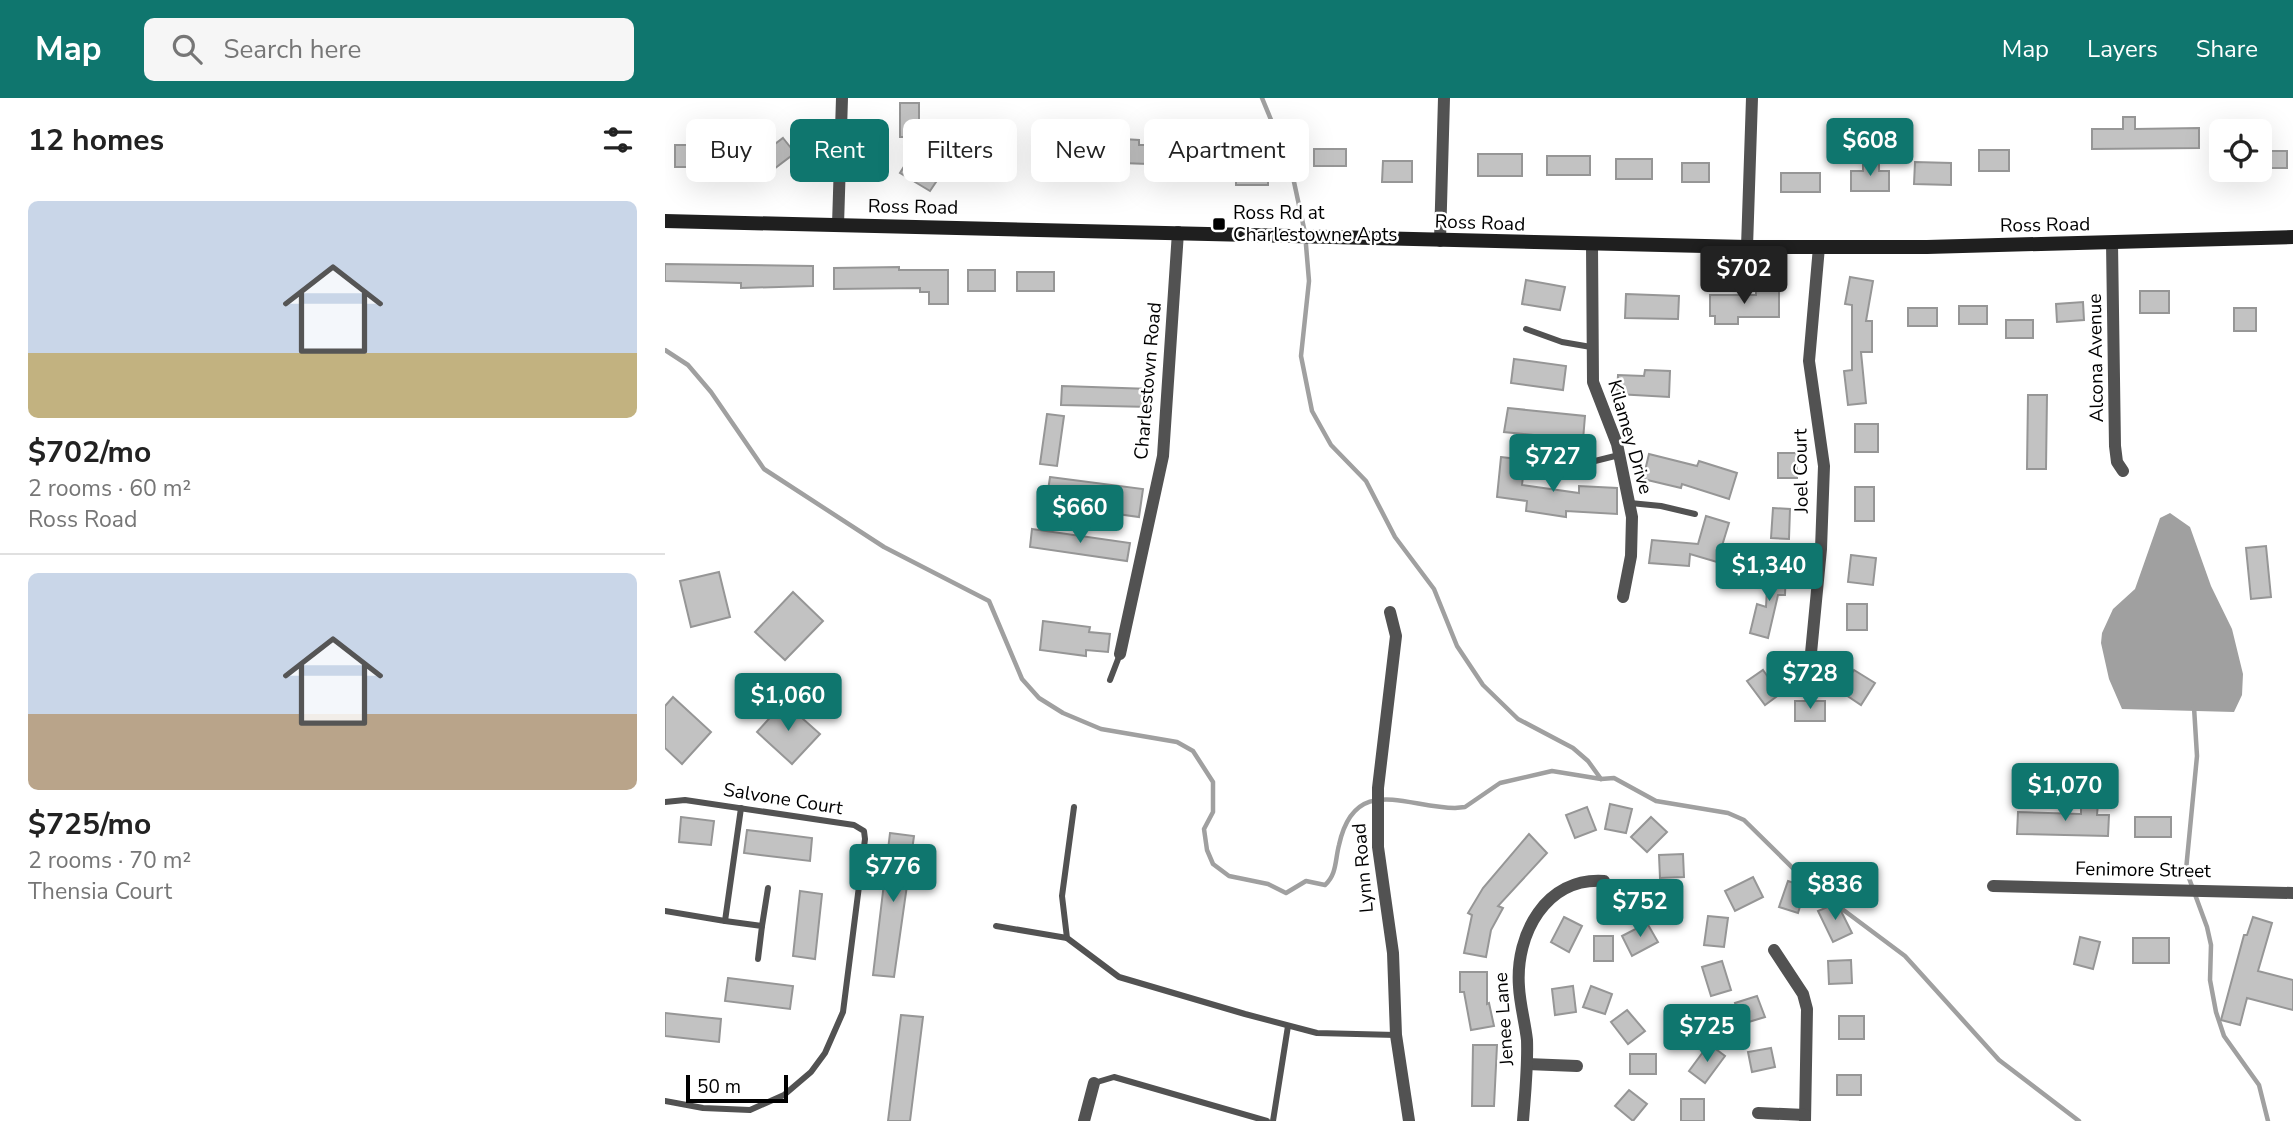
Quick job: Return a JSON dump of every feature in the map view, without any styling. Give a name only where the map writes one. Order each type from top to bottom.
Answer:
[{"type":"street","points":[[838,225],[842,98]]},
{"type":"street","points":[[1440,241],[1444,98]]},
{"type":"street","points":[[1747,247],[1752,98]]},
{"type":"street","name":"Ross Road","points":[[665,221],[1747,247],[2112,243],[2293,237]]},
{"type":"street","name":"Charlestown Road","points":[[1120,654],[1163,456],[1178,232]]},
{"type":"street","name":"Alcona Avenue","points":[[2112,243],[2115,446],[2117,462],[2123,471]]},
{"type":"street","name":"Kilamey Drive","points":[[1592,245],[1593,382],[1619,456],[1630,503],[1632,545],[1623,597]]},
{"type":"street","name":"Joel Court","points":[[1811,653],[1821,549],[1824,466],[1809,361],[1819,247]]},
{"type":"street","name":"Lynn Road","points":[[1390,612],[1397,636],[1378,788],[1378,847],[1393,953],[1396,1035],[1409,1121]]},
{"type":"street","name":"Jenee Lane","points":[[1523,1121],[1527,1064],[1519,966],[1527,931],[1535,916],[1560,889],[1589,880],[1604,881]]},
{"type":"street","name":"Fenimore Street","points":[[1993,886],[2293,892]]},
{"type":"street","points":[[1758,1113],[1805,1118],[1807,1009],[1803,994],[1773,950]]},
{"type":"street","points":[[1527,1064],[1577,1066]]},
{"type":"street","points":[[1084,1121],[1094,1083]]},
{"type":"lane","points":[[1526,329],[1562,342],[1591,348]]},
{"type":"lane","points":[[1537,465],[1583,464],[1619,456]]},
{"type":"lane","points":[[1630,503],[1661,506],[1695,514]]},
{"type":"lane","points":[[1110,680],[1120,654]]},
{"type":"lane","name":"Salvone Court","points":[[665,802],[685,800],[854,825],[864,831],[865,839],[843,1013],[825,1053],[811,1072],[774,1101],[750,1110],[729,1111],[665,1101]]},
{"type":"lane","points":[[1067,938],[1062,896],[1073,807]]},
{"type":"lane","points":[[725,921],[741,808]]},
{"type":"lane","points":[[758,959],[768,888]]},
{"type":"lane","points":[[665,911],[762,926]]},
{"type":"lane","points":[[996,926],[1067,938],[1119,977],[1288,1026],[1317,1033],[1396,1035]]},
{"type":"lane","points":[[1273,1121],[1288,1026]]},
{"type":"lane","points":[[1094,1083],[1114,1077],[1267,1121]]},
{"type":"shaded area","points":[[2170,513],[2190,527],[2211,586],[2232,629],[2243,674],[2242,695],[2234,712],[2122,709],[2109,679],[2101,643],[2102,633],[2113,609],[2135,589],[2160,518]]},
{"type":"building","points":[[900,103],[919,103],[919,119],[903,119],[903,137],[900,137]]},
{"type":"building","points":[[2123,117],[2135,117],[2135,129],[2199,128],[2199,148],[2092,149],[2092,129],[2123,129]]},
{"type":"building","points":[[783,138],[790,147],[790,157],[776,167],[776,143]]},
{"type":"building","points":[[1130,139],[1139,140],[1139,145],[1144,145],[1144,164],[1130,163]]},
{"type":"building","points":[[675,145],[686,145],[686,167],[675,167]]},
{"type":"building","points":[[1314,149],[1346,149],[1346,166],[1314,166]]},
{"type":"building","points":[[1979,150],[2009,150],[2009,171],[1979,171]]},
{"type":"building","points":[[2272,151],[2287,151],[2287,168],[2272,168]]},
{"type":"building","points":[[1478,154],[1522,154],[1522,176],[1478,176]]},
{"type":"building","points":[[1547,156],[1590,156],[1590,175],[1547,175]]},
{"type":"building","points":[[1616,159],[1652,159],[1652,179],[1616,179]]},
{"type":"building","points":[[1863,160],[1879,160],[1879,171],[1889,171],[1889,191],[1851,191],[1851,171],[1863,171]]},
{"type":"building","points":[[1383,161],[1412,161],[1412,182],[1382,182]]},
{"type":"building","points":[[1915,162],[1951,163],[1951,185],[1914,184]]},
{"type":"building","points":[[1682,163],[1709,163],[1709,182],[1682,182]]},
{"type":"building","points":[[1781,173],[1820,173],[1820,192],[1781,192]]},
{"type":"building","points":[[915,182],[936,182],[930,191]]},
{"type":"building","points":[[1236,182],[1268,182],[1268,185],[1236,185]]},
{"type":"building","points":[[665,264],[813,266],[813,286],[741,288],[741,283],[665,281]]},
{"type":"building","points":[[899,267],[899,270],[948,270],[948,304],[929,304],[929,292],[920,292],[920,288],[834,289],[834,268]]},
{"type":"building","points":[[968,270],[995,270],[995,291],[968,291]]},
{"type":"building","points":[[1017,272],[1054,272],[1054,291],[1017,291]]},
{"type":"building","points":[[1850,277],[1873,281],[1866,321],[1872,321],[1872,352],[1861,352],[1866,403],[1848,405],[1844,371],[1852,370],[1852,305],[1845,304]]},
{"type":"building","points":[[1526,280],[1565,287],[1560,310],[1522,304]]},
{"type":"building","points":[[1756,290],[1779,290],[1779,317],[1738,317],[1738,324],[1715,324],[1715,316],[1710,316],[1710,295],[1756,295]]},
{"type":"building","points":[[2140,291],[2169,291],[2169,313],[2140,313]]},
{"type":"building","points":[[1626,294],[1679,296],[1678,319],[1625,318]]},
{"type":"building","points":[[2083,302],[2084,320],[2057,322],[2056,304]]},
{"type":"building","points":[[1959,306],[1987,306],[1987,324],[1959,324]]},
{"type":"building","points":[[1908,308],[1937,308],[1937,326],[1908,326]]},
{"type":"building","points":[[2234,308],[2256,308],[2256,331],[2234,331]]},
{"type":"building","points":[[2006,320],[2033,320],[2033,338],[2006,338]]},
{"type":"building","points":[[1514,359],[1566,366],[1563,390],[1511,383]]},
{"type":"building","points":[[1645,370],[1670,371],[1669,397],[1617,394],[1618,375],[1644,376]]},
{"type":"building","points":[[1062,386],[1151,389],[1151,407],[1061,405]]},
{"type":"building","points":[[2028,395],[2047,395],[2046,469],[2027,469]]},
{"type":"building","points":[[1508,408],[1585,416],[1583,440],[1504,432]]},
{"type":"building","points":[[1047,414],[1064,416],[1057,466],[1040,464]]},
{"type":"building","points":[[1855,424],[1878,424],[1878,452],[1855,452]]},
{"type":"building","points":[[1778,453],[1797,453],[1797,478],[1778,478]]},
{"type":"building","points":[[1649,454],[1697,466],[1699,461],[1737,473],[1729,499],[1682,484],[1681,488],[1643,479]]},
{"type":"building","points":[[1501,457],[1525,460],[1522,485],[1579,493],[1579,486],[1617,488],[1617,514],[1566,511],[1566,517],[1526,511],[1527,501],[1497,497]]},
{"type":"building","points":[[1050,477],[1143,489],[1139,517],[1046,504]]},
{"type":"building","points":[[1855,487],[1874,487],[1874,521],[1855,521]]},
{"type":"building","points":[[1773,508],[1790,509],[1789,539],[1771,538]]},
{"type":"building","points":[[1706,516],[1729,523],[1717,562],[1690,554],[1689,566],[1649,563],[1652,540],[1698,544]]},
{"type":"building","points":[[1032,529],[1130,543],[1127,561],[1030,547]]},
{"type":"building","points":[[2266,546],[2271,597],[2251,599],[2246,548]]},
{"type":"building","points":[[1851,555],[1876,558],[1873,585],[1848,582]]},
{"type":"building","points":[[1768,570],[1786,570],[1785,595],[1778,595],[1768,638],[1750,633],[1757,604],[1766,607]]},
{"type":"building","points":[[719,572],[730,617],[691,627],[680,581]]},
{"type":"building","points":[[793,592],[823,621],[785,660],[755,632]]},
{"type":"building","points":[[1847,604],[1867,604],[1867,630],[1847,630]]},
{"type":"building","points":[[1043,621],[1090,627],[1089,632],[1110,634],[1108,652],[1086,650],[1086,656],[1040,650]]},
{"type":"building","points":[[1763,670],[1780,694],[1765,705],[1747,681]]},
{"type":"building","points":[[1854,670],[1875,683],[1861,705],[1840,691]]},
{"type":"building","points":[[673,697],[711,732],[682,764],[665,748],[665,706]]},
{"type":"building","points":[[1795,701],[1825,701],[1825,721],[1795,721]]},
{"type":"building","points":[[784,702],[820,734],[792,764],[757,732]]},
{"type":"building","points":[[2081,803],[2098,803],[2097,815],[2109,815],[2108,836],[2017,834],[2018,812],[2081,814]]},
{"type":"building","points":[[1610,804],[1632,809],[1626,833],[1605,829]]},
{"type":"building","points":[[1587,807],[1596,830],[1575,838],[1566,815]]},
{"type":"building","points":[[681,817],[714,821],[711,845],[679,842]]},
{"type":"building","points":[[1651,817],[1667,832],[1647,852],[1631,837]]},
{"type":"building","points":[[2135,817],[2171,817],[2171,837],[2135,837]]},
{"type":"building","points":[[747,830],[812,838],[810,861],[744,853]]},
{"type":"building","points":[[890,833],[914,836],[894,977],[873,975]]},
{"type":"building","points":[[1529,834],[1547,853],[1498,906],[1503,908],[1491,930],[1486,957],[1464,953],[1472,915],[1468,913],[1483,888]]},
{"type":"building","points":[[1683,854],[1684,877],[1660,878],[1659,855]]},
{"type":"building","points":[[1753,877],[1763,897],[1735,911],[1725,891]]},
{"type":"building","points":[[1788,881],[1806,887],[1798,913],[1779,907]]},
{"type":"building","points":[[800,891],[822,894],[815,959],[793,956]]},
{"type":"building","points":[[1656,893],[1680,904],[1672,923],[1647,912]]},
{"type":"building","points":[[1837,903],[1852,933],[1833,942],[1818,911]]},
{"type":"building","points":[[1708,916],[1728,918],[1724,947],[1704,945]]},
{"type":"building","points":[[1564,917],[1582,926],[1569,952],[1551,942]]},
{"type":"building","points":[[2253,917],[2272,923],[2258,971],[2293,980],[2293,1010],[2247,998],[2240,1025],[2221,1020],[2244,935],[2247,935]]},
{"type":"building","points":[[1647,923],[1658,942],[1632,956],[1622,936]]},
{"type":"building","points":[[1594,936],[1613,936],[1613,961],[1594,961]]},
{"type":"building","points":[[2080,937],[2100,942],[2093,969],[2074,964]]},
{"type":"building","points":[[2133,938],[2169,938],[2169,963],[2133,963]]},
{"type":"building","points":[[1851,960],[1852,983],[1829,984],[1828,961]]},
{"type":"building","points":[[1722,961],[1731,990],[1711,996],[1702,967]]},
{"type":"building","points":[[1460,972],[1487,972],[1487,1004],[1489,1003],[1494,1026],[1471,1030],[1464,992],[1460,992]]},
{"type":"building","points":[[728,978],[793,986],[790,1009],[725,1001]]},
{"type":"building","points":[[1573,986],[1576,1012],[1555,1015],[1552,989]]},
{"type":"building","points":[[1591,986],[1612,994],[1605,1014],[1583,1007]]},
{"type":"building","points":[[1757,996],[1765,1017],[1742,1024],[1735,1003]]},
{"type":"building","points":[[1627,1010],[1645,1031],[1628,1044],[1611,1022]]},
{"type":"building","points":[[665,1013],[721,1019],[719,1042],[665,1036]]},
{"type":"building","points":[[901,1015],[923,1017],[910,1121],[888,1121]]},
{"type":"building","points":[[1839,1016],[1864,1016],[1864,1039],[1839,1039]]},
{"type":"building","points":[[1709,1044],[1725,1056],[1705,1083],[1689,1071]]},
{"type":"building","points":[[1473,1045],[1497,1045],[1494,1106],[1472,1106]]},
{"type":"building","points":[[1771,1048],[1775,1067],[1752,1072],[1748,1052]]},
{"type":"building","points":[[1630,1054],[1656,1054],[1656,1074],[1630,1074]]},
{"type":"building","points":[[1837,1075],[1861,1075],[1861,1095],[1837,1095]]},
{"type":"building","points":[[1629,1090],[1647,1104],[1633,1121],[1615,1106]]},
{"type":"building","points":[[1681,1099],[1704,1099],[1704,1121],[1681,1121]]},
{"type":"waterway","points":[[1262,98],[1291,168],[1305,233],[1309,281],[1301,356],[1312,411],[1331,445],[1366,481],[1395,537],[1434,589],[1457,646],[1483,685],[1518,719],[1573,748],[1588,761],[1601,779]]},
{"type":"waterway","points":[[665,350],[688,365],[711,392],[764,469],[884,547],[989,601],[1022,679],[1039,698],[1063,713],[1101,729],[1177,742],[1193,751],[1213,782],[1213,812],[1204,829],[1207,850],[1213,864],[1229,876],[1268,884],[1286,893],[1306,881],[1325,885],[1334,871],[1347,823],[1357,809],[1370,802],[1401,801],[1455,808],[1465,807],[1500,783],[1552,771],[1601,779],[1614,778],[1656,801],[1728,813],[1744,820],[1810,885],[1905,956],[1999,1060],[2079,1121]]},
{"type":"waterway","points":[[2194,707],[2197,756],[2186,870],[2211,945],[2210,980],[2216,1012],[2224,1036],[2259,1085],[2268,1121]]},
{"type":"place","name":"Ross Rd at Charlestowne Apts","points":[[1219,224]]}]
